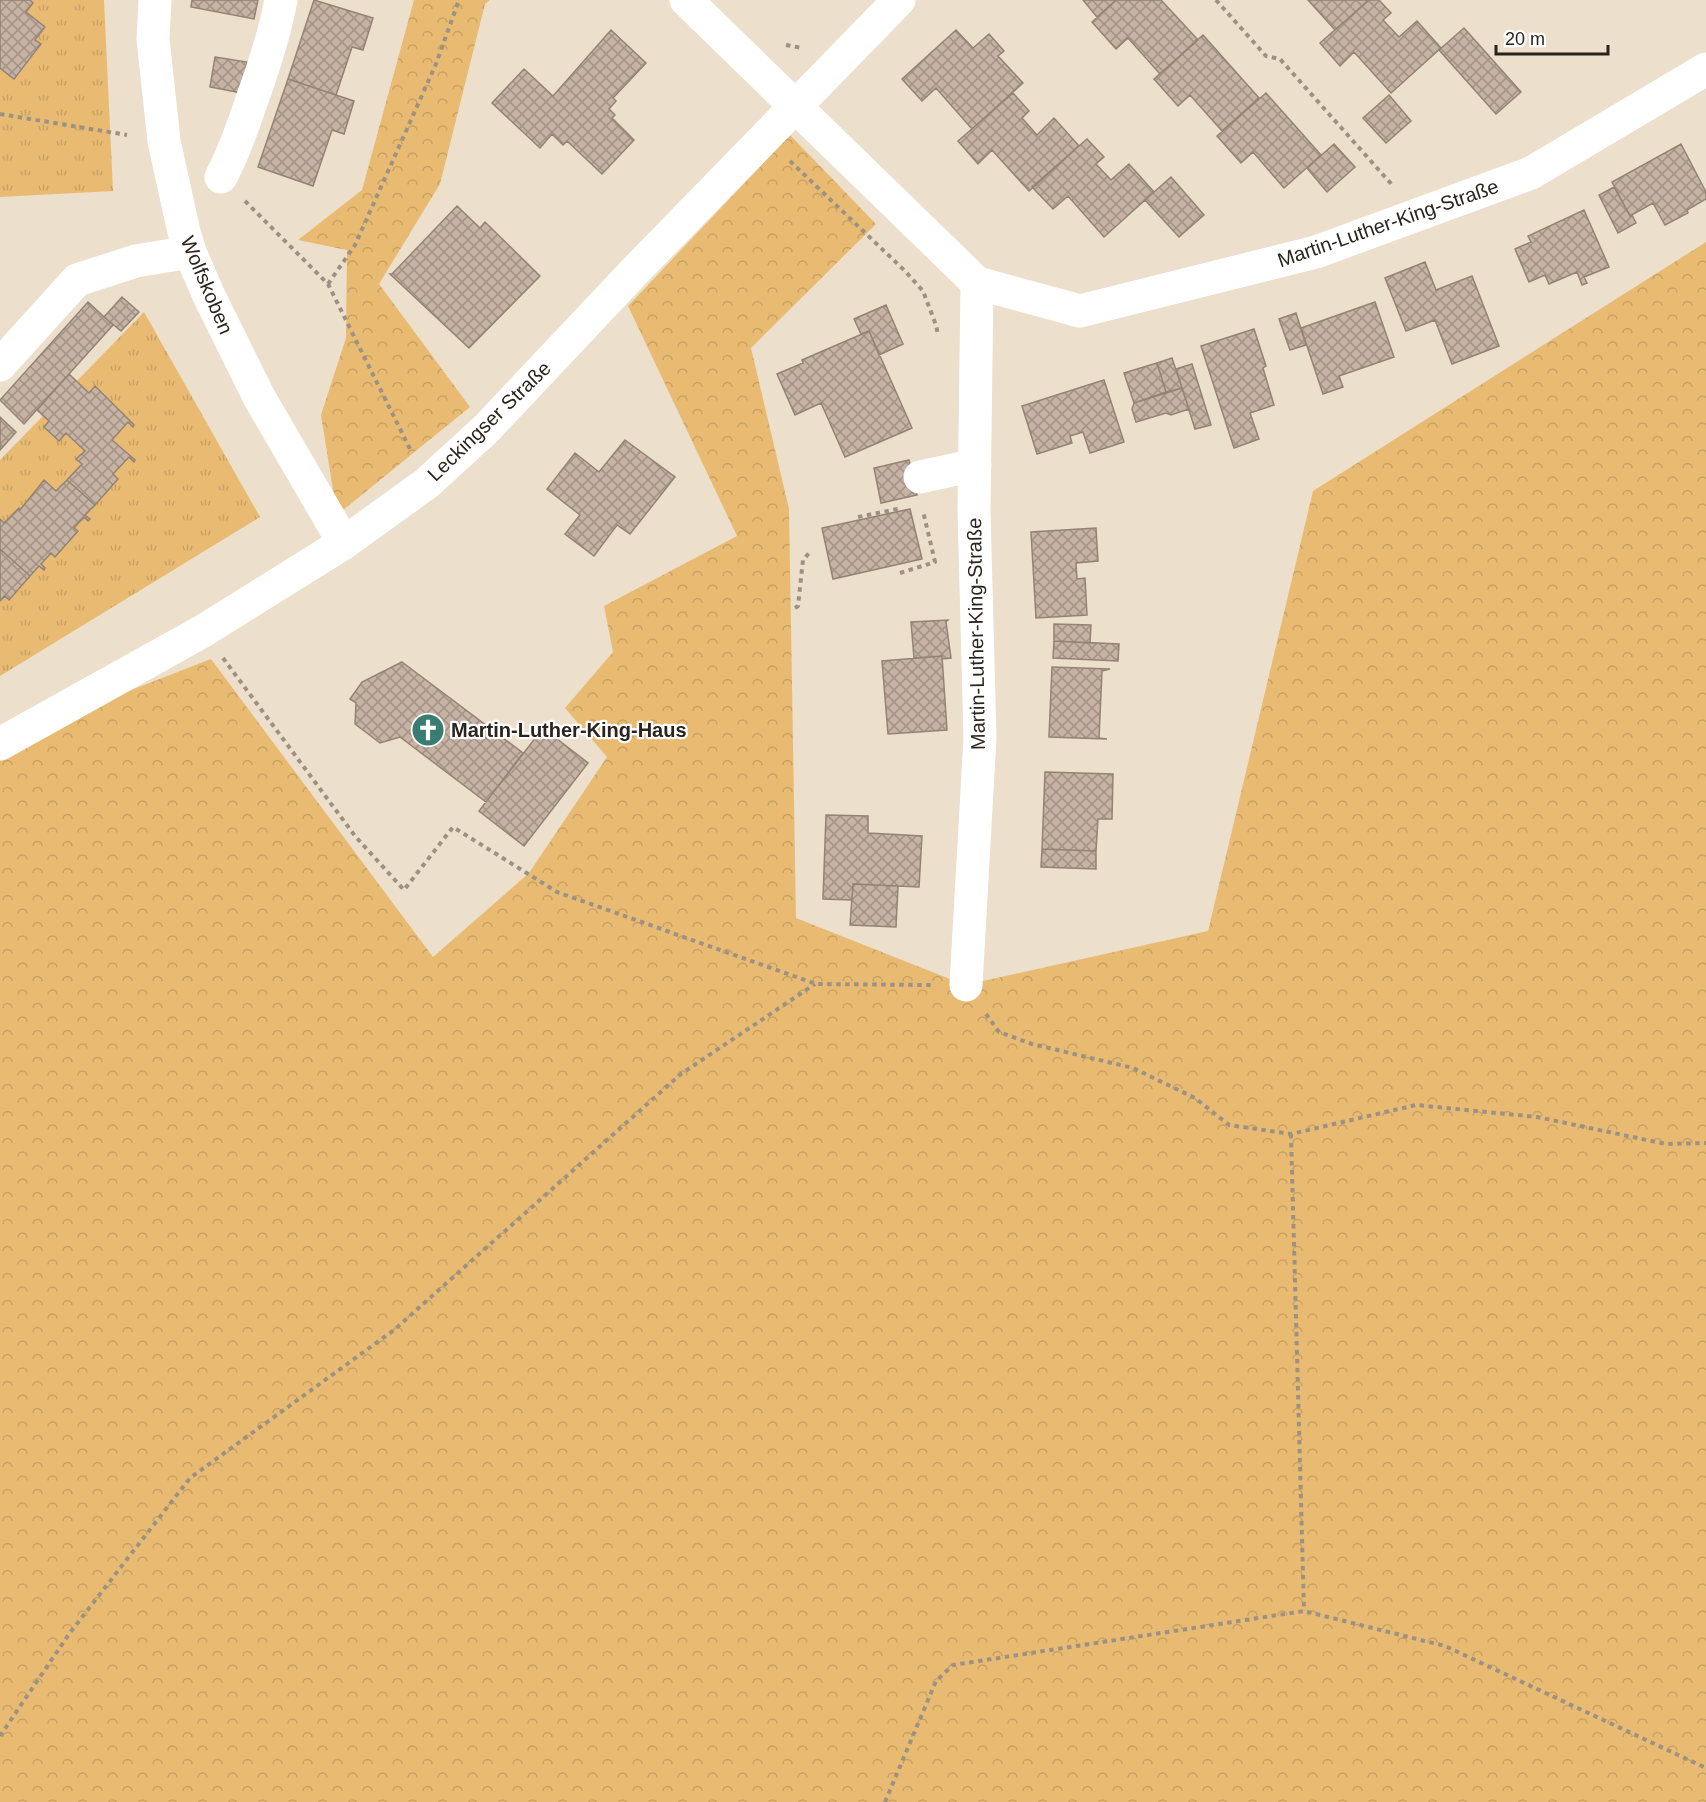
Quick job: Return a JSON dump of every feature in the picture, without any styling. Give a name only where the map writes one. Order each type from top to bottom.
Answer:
[{"type":"street","name":"Wolfskoben","points":[[155,0],[153,39],[164,141],[190,252],[259,397],[344,543]]},
{"type":"street","points":[[221,177],[235,150],[275,33],[280,0]]},
{"type":"street","name":"Martin-Luther-King-Straße","points":[[686,0],[977,283],[1080,311],[1316,252],[1531,173],[1706,69]]},
{"type":"street","name":"Leckingser Straße","points":[[0,744],[203,631],[344,543],[427,483],[486,429],[899,0]]},
{"type":"street","points":[[0,365],[77,280],[136,261],[190,252]]},
{"type":"street","name":"Martin-Luther-King-Straße","points":[[966,985],[980,738],[974,511],[977,283]]},
{"type":"street","points":[[919,490],[975,465]]},
{"type":"path","points":[[328,285],[355,245],[436,64],[459,0]]},
{"type":"path","points":[[1216,0],[1266,56],[1280,59],[1418,214]]},
{"type":"path","points":[[778,42],[799,48],[806,47]]},
{"type":"path","points":[[0,114],[164,141]]},
{"type":"path","points":[[766,138],[923,291],[936,325],[940,345]]},
{"type":"path","points":[[221,177],[328,285],[427,483]]},
{"type":"path","points":[[900,573],[935,562],[919,490]]},
{"type":"path","points":[[795,608],[798,606],[803,560],[809,553]]},
{"type":"path","points":[[203,631],[355,836],[404,890],[453,827],[557,892],[816,984],[966,985],[999,1032],[1032,1044],[1133,1068],[1195,1098],[1229,1125],[1291,1134],[1416,1106],[1537,1118],[1666,1144],[1706,1143]]},
{"type":"path","points":[[0,1736],[69,1634],[190,1478],[394,1330],[681,1074],[816,984]]},
{"type":"path","points":[[1291,1134],[1304,1611]]},
{"type":"path","points":[[885,1802],[936,1681],[953,1665],[1304,1611],[1445,1646],[1706,1768]]},
{"type":"green space","points":[[0,0],[104,0],[113,191],[0,197]]},
{"type":"green space","points":[[414,0],[490,0],[485,4],[440,184],[379,284],[470,407],[337,515],[321,415],[346,338],[347,250],[298,240],[362,190]]},
{"type":"green space","points":[[790,135],[876,224],[751,348],[789,509],[796,918],[965,985],[1208,931],[1313,491],[1706,242],[1706,1802],[0,1802],[0,741],[211,659],[433,957],[529,873],[607,757],[565,708],[613,652],[604,606],[737,536],[628,306]]},
{"type":"green space","points":[[144,312],[260,517],[0,676],[0,460]]},
{"type":"building","points":[[0,0],[30,0],[33,3],[26,12],[45,27],[35,40],[41,44],[14,79],[0,68]]},
{"type":"building","points":[[192,0],[258,0],[254,19],[191,7]]},
{"type":"building","points":[[314,0],[373,18],[363,50],[352,47],[336,95],[288,79]]},
{"type":"building","points":[[1083,0],[1116,0],[1097,17]]},
{"type":"building","points":[[1116,0],[1161,0],[1198,40],[1160,74],[1128,38],[1116,49],[1092,22]]},
{"type":"building","points":[[1308,0],[1369,0],[1335,30]]},
{"type":"building","points":[[1369,0],[1379,0],[1391,13],[1383,20],[1399,37],[1417,21],[1441,48],[1391,93],[1354,52],[1340,66],[1320,43]]},
{"type":"building","points":[[1464,28],[1521,92],[1496,114],[1439,50]]},
{"type":"building","points":[[611,30],[646,63],[613,98],[616,101],[609,109],[615,115],[612,118],[634,140],[602,174],[567,141],[563,145],[552,134],[540,148],[492,103],[524,69],[553,96]]},
{"type":"building","points":[[956,30],[973,48],[989,34],[1004,51],[998,56],[1023,83],[972,129],[936,88],[922,101],[902,79]]},
{"type":"building","points":[[1203,35],[1259,98],[1222,131],[1190,95],[1178,106],[1154,79]]},
{"type":"building","points":[[215,57],[247,62],[242,93],[210,87]]},
{"type":"building","points":[[288,79],[354,101],[344,134],[332,130],[313,186],[258,167]]},
{"type":"building","points":[[1013,93],[1029,111],[1022,118],[1037,135],[1054,118],[1079,146],[1029,191],[992,150],[978,164],[958,141]]},
{"type":"building","points":[[1266,93],[1321,155],[1284,188],[1253,152],[1241,163],[1217,136]]},
{"type":"building","points":[[1389,95],[1411,121],[1386,143],[1363,118]]},
{"type":"building","points":[[1087,139],[1104,157],[1096,164],[1111,180],[1129,164],[1154,192],[1104,237],[1068,196],[1053,209],[1032,187]]},
{"type":"building","points":[[1334,144],[1355,167],[1327,192],[1307,168]]},
{"type":"building","points":[[1681,144],[1706,192],[1706,199],[1687,210],[1688,213],[1665,225],[1653,203],[1630,216],[1612,182]]},
{"type":"building","points":[[1171,177],[1204,215],[1179,237],[1145,200]]},
{"type":"building","points":[[1614,187],[1636,223],[1618,233],[1599,195]]},
{"type":"building","points":[[457,206],[480,228],[485,222],[540,276],[469,348],[390,274]]},
{"type":"building","points":[[1584,210],[1609,267],[1584,277],[1587,283],[1582,285],[1577,272],[1549,284],[1545,275],[1529,282],[1515,249],[1531,242],[1528,236]]},
{"type":"building","points":[[1425,262],[1436,290],[1472,276],[1499,346],[1452,364],[1435,320],[1406,331],[1385,278]]},
{"type":"building","points":[[122,297],[139,312],[121,331],[104,317]]},
{"type":"building","points":[[88,302],[113,325],[24,424],[0,400]]},
{"type":"building","points":[[1375,302],[1394,357],[1339,376],[1343,387],[1323,394],[1301,328]]},
{"type":"building","points":[[886,305],[903,344],[879,355],[869,331],[861,334],[854,319]]},
{"type":"building","points":[[1296,313],[1306,345],[1290,350],[1279,319]]},
{"type":"building","points":[[1254,329],[1266,366],[1263,368],[1274,405],[1250,413],[1259,439],[1234,448],[1201,346]]},
{"type":"building","points":[[869,331],[912,428],[845,457],[821,403],[795,415],[777,374],[803,363],[802,360]]},
{"type":"building","points":[[1172,358],[1182,388],[1166,392],[1157,363]]},
{"type":"building","points":[[1157,363],[1166,392],[1134,403],[1124,373]]},
{"type":"building","points":[[1192,364],[1211,425],[1195,429],[1176,369]]},
{"type":"building","points":[[69,374],[89,393],[95,386],[134,425],[133,427],[128,422],[112,440],[135,460],[134,462],[129,457],[113,474],[118,479],[95,505],[67,480],[82,464],[76,459],[85,451],[66,433],[59,441],[44,427],[49,421],[37,410]]},
{"type":"building","points":[[1104,380],[1124,442],[1090,453],[1083,432],[1070,436],[1072,443],[1037,454],[1022,406]]},
{"type":"building","points":[[1182,388],[1189,409],[1136,422],[1132,409],[1134,403]]},
{"type":"building","points":[[0,417],[16,432],[0,450]]},
{"type":"building","points":[[625,440],[675,477],[630,534],[617,525],[594,556],[565,534],[580,515],[547,489],[575,453],[599,472]]},
{"type":"building","points":[[909,460],[917,495],[881,503],[874,468]]},
{"type":"building","points":[[44,480],[56,491],[67,480],[95,505],[85,515],[90,519],[88,521],[84,517],[74,528],[78,531],[55,557],[51,553],[41,564],[44,570],[39,566],[30,576],[0,549],[0,519],[4,523],[19,508],[20,510]]},
{"type":"building","points":[[910,509],[922,559],[833,579],[822,528]]},
{"type":"building","points":[[1096,528],[1098,561],[1076,563],[1077,579],[1085,578],[1087,615],[1036,618],[1031,532]]},
{"type":"building","points":[[0,549],[30,576],[9,600],[5,596],[0,601]]},
{"type":"building","points":[[948,620],[946,622],[951,658],[942,659],[942,656],[914,658],[911,622]]},
{"type":"building","points":[[1054,624],[1091,625],[1090,643],[1054,641]]},
{"type":"building","points":[[1054,641],[1119,644],[1118,661],[1053,658]]},
{"type":"building","points":[[942,656],[947,730],[888,734],[882,661]]},
{"type":"building","name":"Martin-Luther-King-Haus","points":[[402,662],[523,753],[486,802],[400,737],[380,743],[355,724],[356,703],[350,699],[362,682]]},
{"type":"building","points":[[1052,667],[1110,669],[1102,671],[1099,738],[1107,739],[1049,737]]},
{"type":"building","points":[[543,728],[588,763],[524,846],[479,811]]},
{"type":"building","points":[[1045,772],[1113,774],[1112,819],[1098,819],[1096,851],[1042,849]]},
{"type":"building","points":[[826,815],[868,816],[868,833],[922,836],[919,887],[853,884],[852,900],[823,899]]},
{"type":"building","points":[[1042,849],[1096,851],[1096,869],[1041,867]]},
{"type":"building","points":[[853,884],[898,886],[896,927],[850,925]]},
{"type":"place","name":"Martin-Luther-King-Haus","points":[[428,730]]}]
